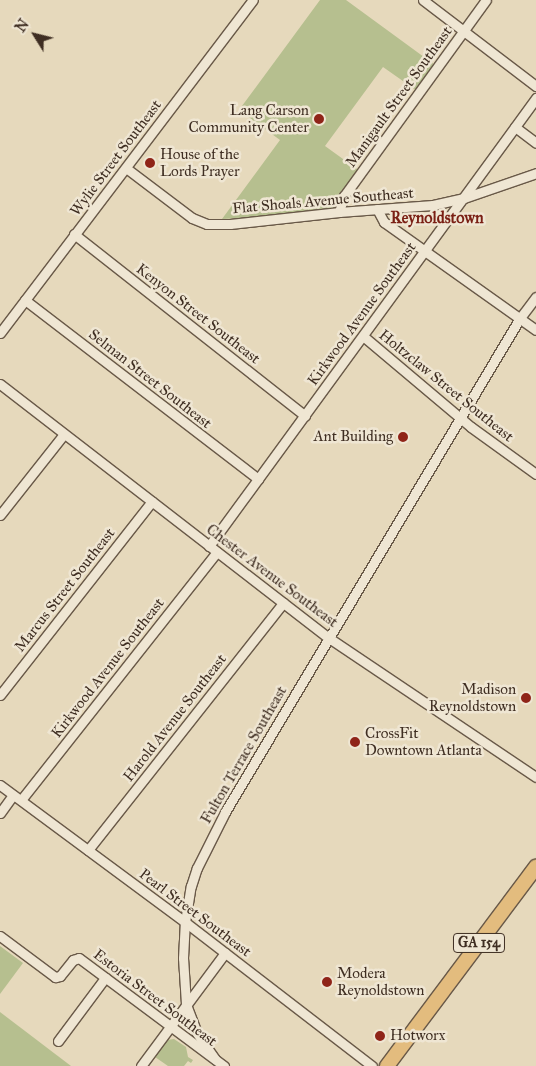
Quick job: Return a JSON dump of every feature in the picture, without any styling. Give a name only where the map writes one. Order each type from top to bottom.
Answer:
[{"type":"main road","name":"GA 154","points":[[387,1066],[536,867]]},
{"type":"street","name":"Wylie Street Southeast","points":[[0,333],[253,0]]},
{"type":"street","points":[[423,0],[536,86]]},
{"type":"street","name":"Manigault Street Southeast","points":[[339,212],[344,196],[486,0]]},
{"type":"street","name":"Kirkwood Avenue Southeast","points":[[209,546],[536,98]]},
{"type":"street","points":[[515,127],[536,143]]},
{"type":"street","name":"Flat Shoals Avenue Southeast","points":[[126,168],[192,218],[207,224],[230,224],[339,212],[432,205],[464,198],[536,173]]},
{"type":"street","points":[[377,209],[384,222],[536,330]]},
{"type":"street","name":"Kenyon Street Southeast","points":[[74,234],[305,416]]},
{"type":"street","name":"Fulton Terrace Southeast","points":[[215,1059],[196,1033],[186,1004],[183,958],[185,922],[191,886],[204,851],[460,418],[520,318],[536,297]]},
{"type":"street","name":"Selman Street Southeast","points":[[26,300],[258,479]]},
{"type":"street","name":"Holtzclaw Street Southeast","points":[[363,336],[460,418],[536,474]]},
{"type":"street","name":"Chester Avenue Southeast","points":[[0,384],[329,638],[536,777]]},
{"type":"street","points":[[0,515],[64,434]]},
{"type":"street","name":"Marcus Street Southeast","points":[[0,695],[152,501]]},
{"type":"street","name":"Kirkwood Avenue Southeast","points":[[0,813],[17,798],[217,552]]},
{"type":"street","name":"Harold Avenue Southeast","points":[[88,850],[283,603]]},
{"type":"street","name":"Pearl Street Southeast","points":[[0,785],[185,922],[372,1066]]},
{"type":"street","name":"Estoria Street Southeast","points":[[0,936],[55,977],[60,976],[77,958],[224,1066]]},
{"type":"street","points":[[142,1066],[225,953]]},
{"type":"street","points":[[58,1041],[105,978]]},
{"type":"green space","points":[[320,0],[346,0],[439,68],[420,93],[383,67],[325,146],[361,172],[331,213],[222,219],[280,140],[239,110]]},
{"type":"green space","points":[[0,946],[23,963],[0,994]]},
{"type":"green space","points":[[0,1012],[71,1066],[0,1066]]},
{"type":"green space","points":[[174,1039],[186,1047],[188,1057],[193,1060],[191,1063],[188,1061],[184,1066],[168,1066],[155,1057],[167,1040]]},
{"type":"place","name":"Lang Carson Community Center","points":[[319,119]]},
{"type":"place","name":"House of the Lords Prayer","points":[[150,163]]},
{"type":"place","name":"Ant Building","points":[[403,437]]},
{"type":"place","name":"Madison Reynoldstown","points":[[526,698]]},
{"type":"place","name":"CrossFit Downtown Atlanta","points":[[355,742]]},
{"type":"place","name":"Modera Reynoldstown","points":[[327,982]]},
{"type":"place","name":"Hotworx","points":[[380,1036]]},
{"type":"district","name":"Reynoldstown","points":[[437,218]]}]
